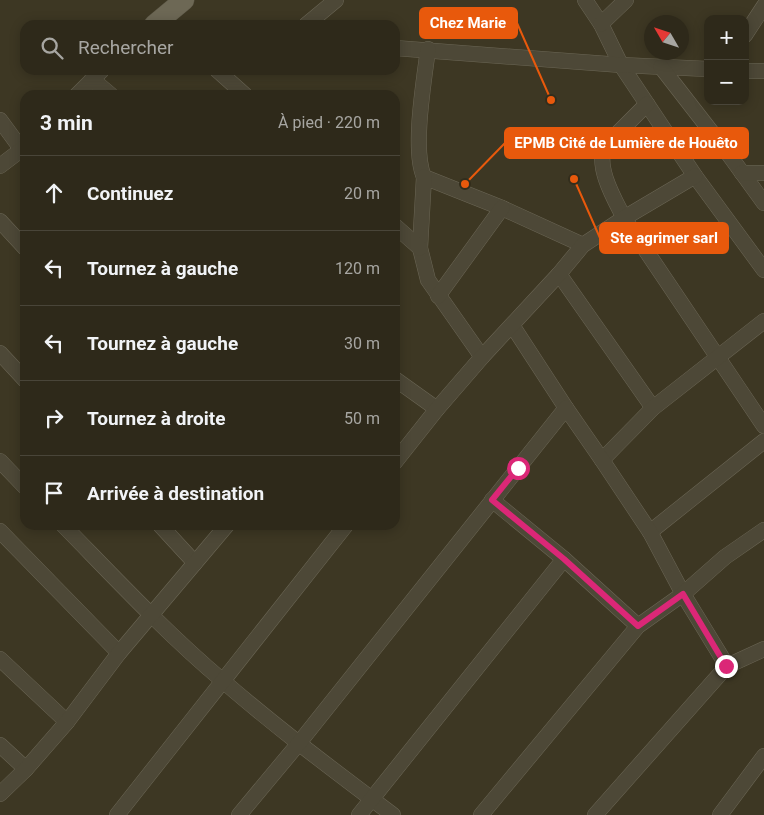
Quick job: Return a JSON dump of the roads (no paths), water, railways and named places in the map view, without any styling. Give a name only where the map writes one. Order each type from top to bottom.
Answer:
[{"type":"main road","points":[[160,20],[184,0]]},
{"type":"street","points":[[312,20],[336,0]]},
{"type":"street","points":[[585,0],[601,24],[621,65],[695,176],[764,270]]},
{"type":"street","points":[[601,24],[626,0]]},
{"type":"street","points":[[749,29],[764,6]]},
{"type":"street","points":[[400,48],[621,65],[704,69]]},
{"type":"street","points":[[428,49],[419,137],[420,168],[424,177],[420,248],[428,280],[482,357]]},
{"type":"street","points":[[661,67],[764,203]]},
{"type":"street","points":[[749,71],[764,71]]},
{"type":"street","points":[[82,90],[96,75]]},
{"type":"street","points":[[98,75],[108,90]]},
{"type":"street","points":[[223,75],[239,90]]},
{"type":"street","points":[[647,104],[602,151],[604,171],[610,191],[624,218],[764,426]]},
{"type":"street","points":[[0,120],[20,143]]},
{"type":"street","points":[[0,166],[20,151]]},
{"type":"street","points":[[742,172],[764,173]]},
{"type":"street","points":[[400,456],[482,357],[559,274],[583,245],[695,176]]},
{"type":"street","points":[[424,177],[502,208],[583,245]]},
{"type":"street","points":[[438,296],[502,208]]},
{"type":"street","points":[[0,221],[20,243]]},
{"type":"street","points":[[400,230],[420,248]]},
{"type":"street","points":[[559,274],[653,408]]},
{"type":"street","points":[[602,460],[653,408],[764,321]]},
{"type":"street","points":[[512,325],[650,532],[683,594],[726,666]]},
{"type":"street","points":[[0,353],[20,375]]},
{"type":"street","points":[[400,383],[437,409]]},
{"type":"street","points":[[239,815],[299,743],[566,408]]},
{"type":"street","points":[[650,532],[764,441]]},
{"type":"street","points":[[0,461],[20,481]]},
{"type":"street","points":[[492,500],[564,559],[638,626]]},
{"type":"street","points":[[68,530],[152,616],[223,681],[299,743],[393,815]]},
{"type":"street","points":[[165,530],[195,563]]},
{"type":"street","points":[[0,794],[67,722],[119,653],[223,530]]},
{"type":"street","points":[[117,815],[342,530]]},
{"type":"street","points":[[481,815],[638,626],[683,594],[725,557],[764,530]]},
{"type":"street","points":[[0,531],[119,653]]},
{"type":"street","points":[[359,815],[564,559]]},
{"type":"street","points":[[595,815],[726,666],[764,649]]},
{"type":"street","points":[[0,659],[67,722]]},
{"type":"street","points":[[0,745],[26,768]]},
{"type":"street","points":[[720,815],[764,756]]},
{"type":"place","name":"Chez Marie","points":[[551,100]]},
{"type":"place","name":"Ste agrimer sarl","points":[[574,179]]},
{"type":"place","name":"EPMB Cité de Lumière de Houêto","points":[[465,184]]}]
